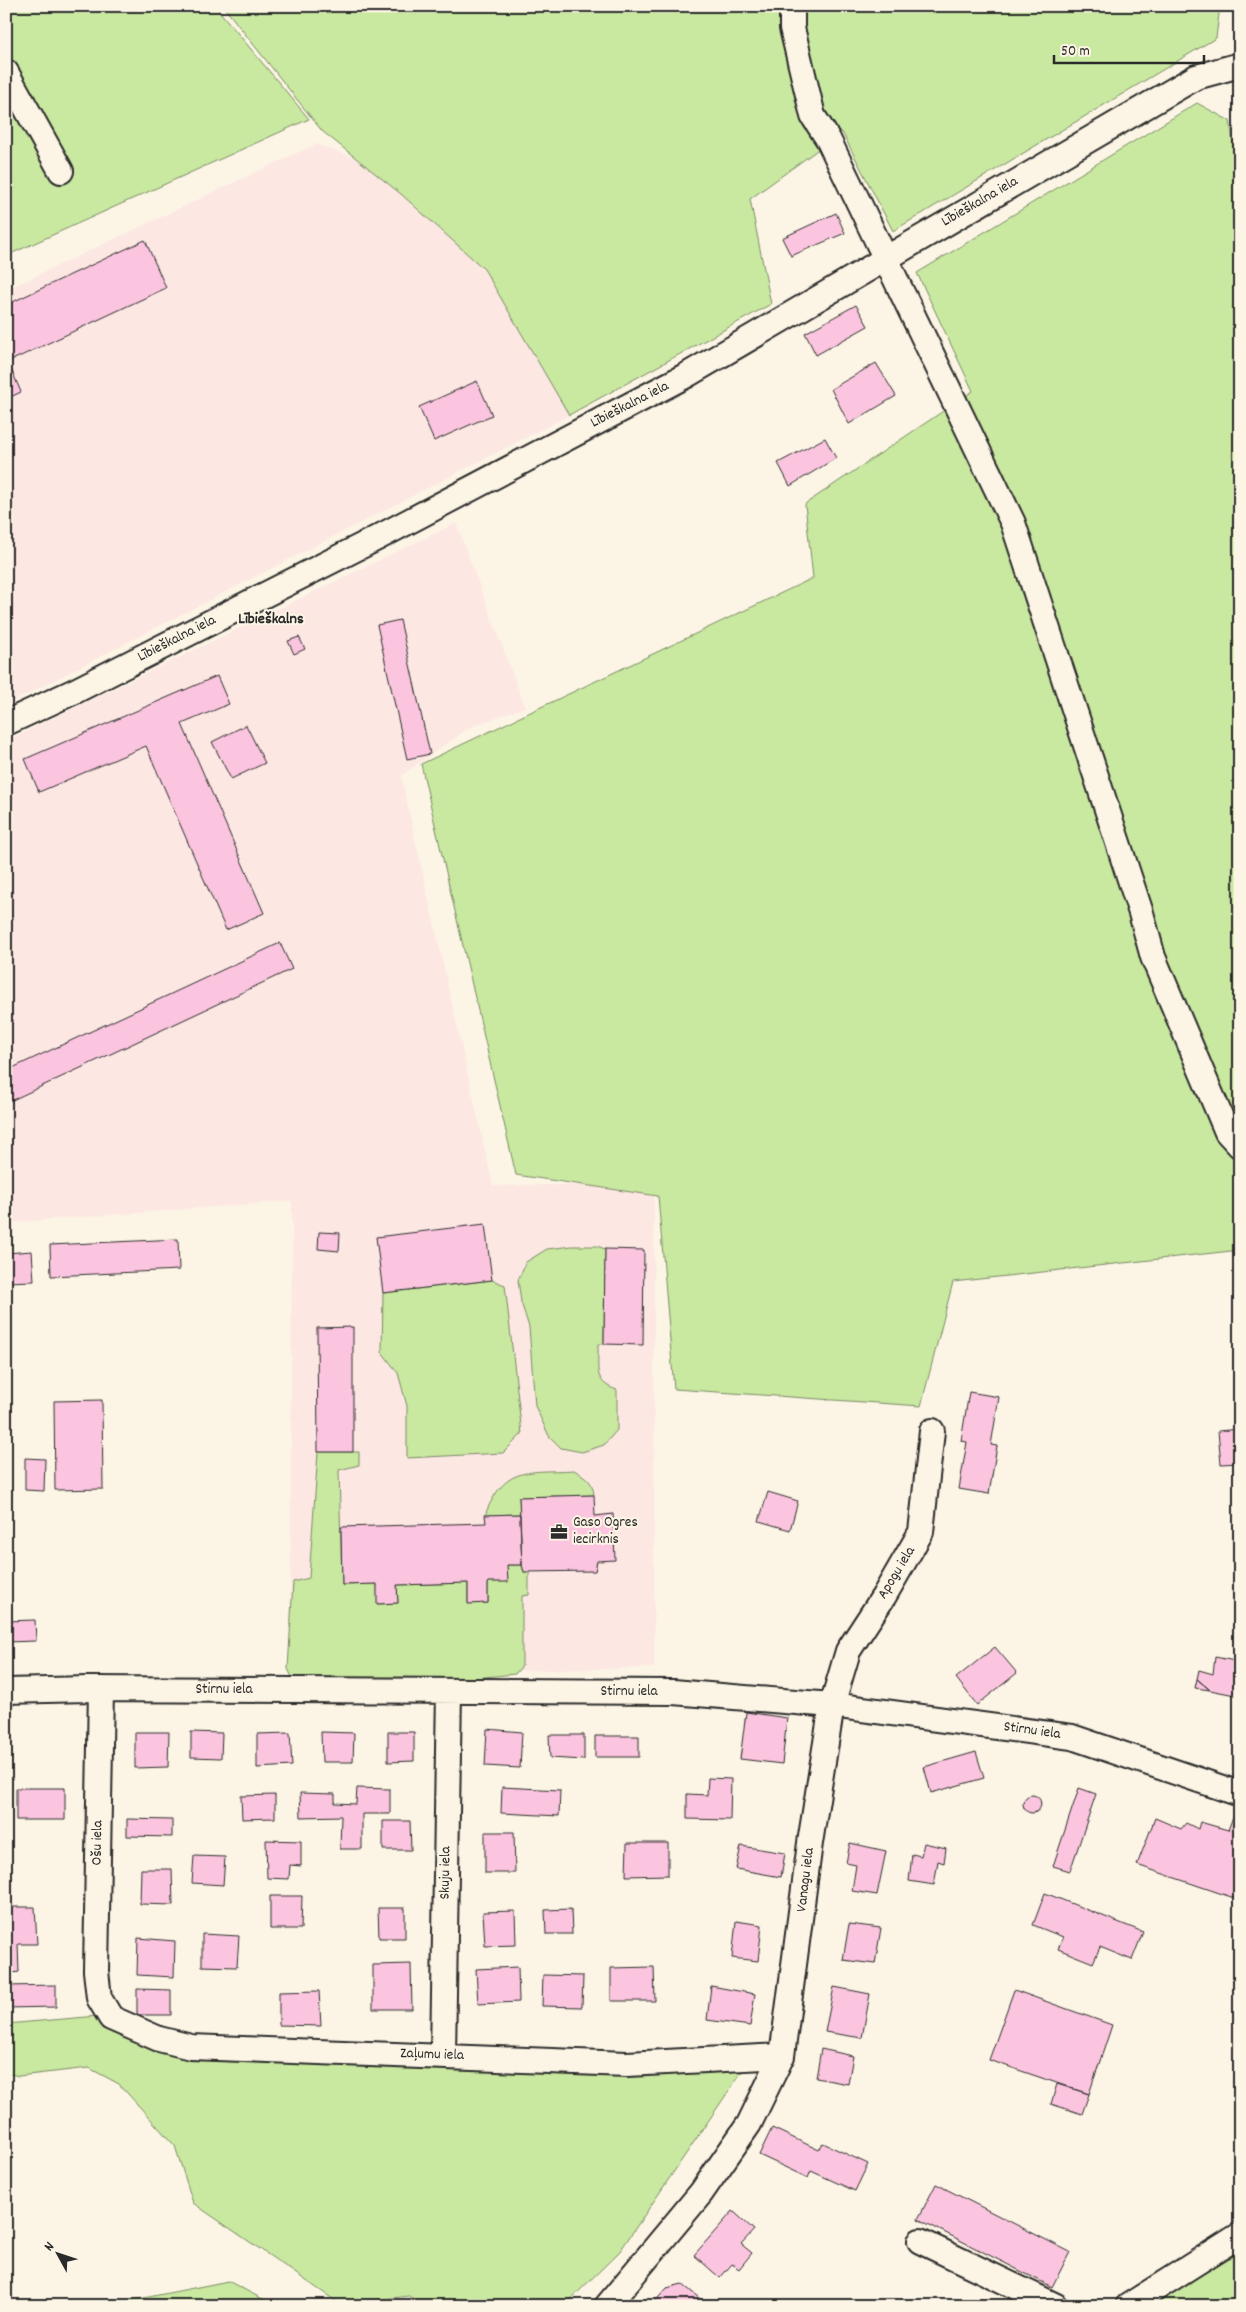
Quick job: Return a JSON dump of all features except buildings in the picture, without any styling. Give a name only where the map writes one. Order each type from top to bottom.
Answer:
[{"type":"street","points":[[792,6],[792,28],[814,116],[828,139],[886,257],[1013,523],[1141,913],[1153,957],[1227,1132],[1240,1146]]},
{"type":"street","name":"Lībieškalna iela","points":[[6,723],[75,691],[379,537],[687,375],[1196,77],[1240,64]]},
{"type":"street","points":[[6,72],[62,171]]},
{"type":"street","name":"Apogu iela","points":[[832,1704],[848,1651],[884,1596],[921,1532],[932,1431]]},
{"type":"street","name":"Stirnu iela","points":[[6,1692],[101,1689],[673,1692],[832,1704],[1072,1737],[1240,1794]]},
{"type":"street","name":"Ošu iela","points":[[100,1998],[96,1971],[101,1689]]},
{"type":"street","name":"Skuju iela","points":[[443,2055],[449,1692]]},
{"type":"street","name":"Vanagu iela","points":[[607,2306],[701,2193],[749,2124],[782,2056],[810,1843],[832,1704]]},
{"type":"street","name":"Zaļumu iela","points":[[100,1998],[111,2018],[159,2040],[191,2047],[443,2055],[627,2064],[782,2056]]},
{"type":"street","points":[[1128,2306],[1240,2235]]},
{"type":"street","points":[[920,2241],[1056,2306]]},
{"type":"shaded area","points":[[316,144],[447,191],[589,405],[6,705],[6,290]]},
{"type":"shaded area","points":[[456,523],[525,707],[470,727],[401,776],[493,1186],[654,1183],[654,1668],[290,1675],[292,1201],[6,1223],[6,741]]},
{"type":"green space","points":[[6,6],[215,6],[309,119],[6,256]]},
{"type":"green space","points":[[223,6],[1220,6],[1216,38],[893,231],[842,132],[750,199],[771,304],[569,415],[484,269],[401,194],[322,131]]},
{"type":"green space","points":[[1197,103],[1230,121],[1240,191],[1240,1250],[953,1282],[921,1406],[674,1389],[658,1196],[516,1175],[421,764],[813,578],[805,504],[973,391],[917,273]]},
{"type":"green space","points":[[597,1246],[605,1249],[604,1344],[598,1344],[598,1373],[604,1383],[617,1390],[617,1430],[604,1445],[582,1452],[561,1448],[549,1436],[535,1406],[529,1327],[521,1302],[518,1280],[526,1262],[547,1249]]},
{"type":"green space","points":[[492,1280],[505,1285],[522,1434],[503,1453],[407,1458],[407,1406],[398,1373],[382,1352],[383,1293]]},
{"type":"green space","points":[[318,1452],[359,1452],[359,1465],[339,1470],[342,1585],[377,1584],[378,1604],[398,1603],[397,1585],[468,1583],[468,1603],[488,1603],[488,1582],[507,1581],[507,1565],[522,1565],[524,1572],[529,1572],[529,1595],[522,1596],[522,1666],[515,1674],[464,1679],[294,1681],[288,1669],[293,1582],[309,1578]]},
{"type":"green space","points":[[574,1470],[588,1480],[594,1495],[519,1497],[520,1514],[485,1515],[501,1487],[510,1479],[531,1472]]},
{"type":"green space","points":[[98,2016],[152,2045],[747,2064],[620,2251],[564,2306],[423,2306],[409,2296],[340,2304],[193,2203],[175,2146],[119,2084],[89,2068],[19,2076],[6,2073],[6,2024]]},
{"type":"green space","points":[[1240,2248],[1240,2306],[1158,2306],[1161,2301]]},
{"type":"green space","points":[[228,2281],[276,2306],[104,2306]]},
{"type":"place","name":"Gaso Ogres iecirknis","points":[[559,1532]]},
{"type":"district","name":"Lībieškalns","points":[[271,619]]}]
